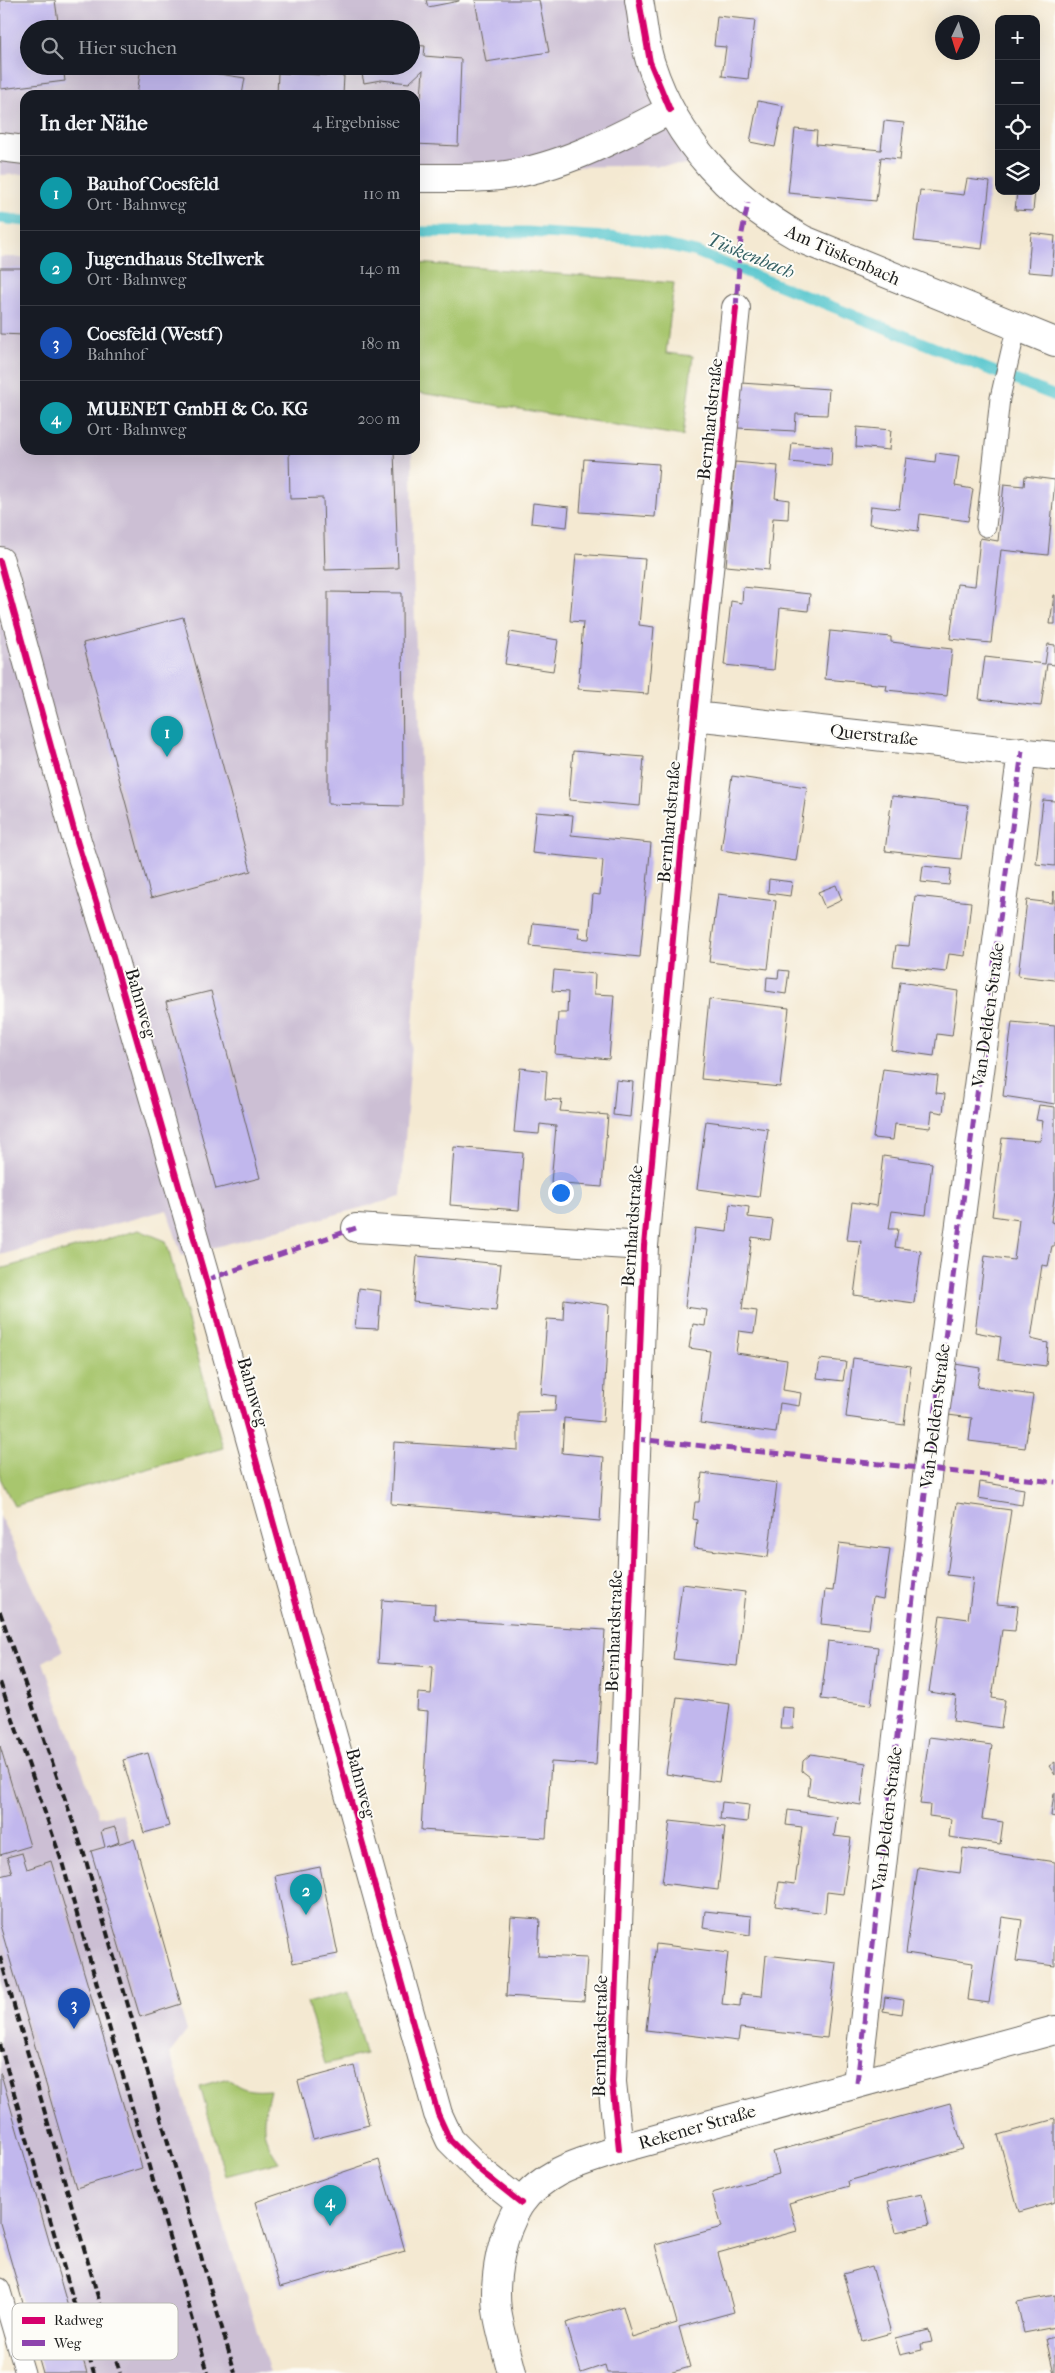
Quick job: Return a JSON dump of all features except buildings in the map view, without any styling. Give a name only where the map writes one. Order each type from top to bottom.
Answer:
[{"type":"street","name":"Am Tüskenbach","points":[[639,0],[650,62],[670,110],[701,157],[748,203],[772,222],[804,240],[856,263],[1055,342]]},
{"type":"street","points":[[420,178],[500,176],[560,161],[617,138],[670,110]]},
{"type":"street","points":[[0,146],[20,149]]},
{"type":"street","name":"Bernhardstraße","points":[[619,2149],[612,2082],[644,1246],[694,716],[736,308]]},
{"type":"street","name":"Bahnweg","points":[[0,561],[77,841],[106,933],[206,1280],[438,2114],[450,2140],[482,2172],[521,2202]]},
{"type":"street","name":"Querstraße","points":[[694,716],[1055,756]]},
{"type":"street","name":"Van-Delden-Straße","points":[[857,2083],[928,1468],[1022,751]]},
{"type":"street","name":"Bernhardstraße","points":[[356,1228],[644,1246]]},
{"type":"street","name":"Rekener Straße","points":[[512,2373],[497,2309],[502,2250],[510,2225],[521,2202],[540,2185],[559,2172],[619,2149],[1055,2030]]},
{"type":"lane","points":[[986,527],[1000,398],[1017,326]]},
{"type":"lane","points":[[0,2288],[12,2329]]},
{"type":"lane","points":[[21,2360],[25,2373]]},
{"type":"shaded area","points":[[0,0],[642,0],[693,165],[420,169],[420,90],[20,90],[20,174],[0,175]]},
{"type":"shaded area","points":[[0,257],[20,257],[20,455],[412,455],[413,568],[424,870],[401,1197],[182,1256],[167,1210],[0,1255]]},
{"type":"shaded area","points":[[0,1516],[63,1651],[43,1662],[99,1817],[122,1813],[187,2031],[170,2053],[270,2373],[60,2373],[56,2360],[178,2360],[178,2303],[40,2303],[0,2168]]},
{"type":"green space","points":[[420,263],[674,283],[666,353],[693,356],[683,436],[420,393]]},
{"type":"green space","points":[[139,1230],[166,1241],[223,1448],[14,1506],[0,1478],[0,1269]]},
{"type":"green space","points":[[349,1991],[365,2054],[325,2064],[307,2002]]},
{"type":"green space","points":[[228,2078],[243,2088],[270,2090],[265,2111],[264,2128],[268,2143],[279,2162],[225,2176],[200,2086]]},
{"type":"waterway","name":"Tüskenbach","points":[[0,218],[20,220]]},
{"type":"waterway","name":"Tüskenbach","points":[[420,232],[527,232],[640,239],[696,252],[1055,396]]},
{"type":"railway","points":[[0,1612],[84,1854],[235,2373]]},
{"type":"railway","points":[[0,1682],[62,1862],[208,2373]]},
{"type":"railway","points":[[0,1957],[100,2303]]},
{"type":"railway","points":[[0,2044],[74,2303]]},
{"type":"railway","points":[[90,2360],[94,2373]]},
{"type":"railway","points":[[116,2360],[120,2373]]},
{"type":"marked path","points":[[736,308],[741,238],[748,203]]},
{"type":"marked path","points":[[857,2083],[928,1468],[1022,751]]},
{"type":"marked path","points":[[206,1280],[356,1228]]},
{"type":"marked path","points":[[636,1439],[1055,1482]]},
{"type":"cycle path","points":[[639,0],[650,62],[670,110]]},
{"type":"cycle path","points":[[619,2149],[612,2082],[644,1246],[694,716],[736,308]]},
{"type":"cycle path","points":[[0,561],[77,841],[106,933],[206,1280],[438,2114],[450,2140],[482,2172],[521,2203]]},
{"type":"place","name":"Bauhof Coesfeld","points":[[167,757]]},
{"type":"place","name":"Jugendhaus Stellwerk","points":[[306,1915]]},
{"type":"place","name":"Coesfeld (Westf)","points":[[74,2029]]},
{"type":"place","name":"MUENET GmbH & Co. KG","points":[[330,2226]]}]
